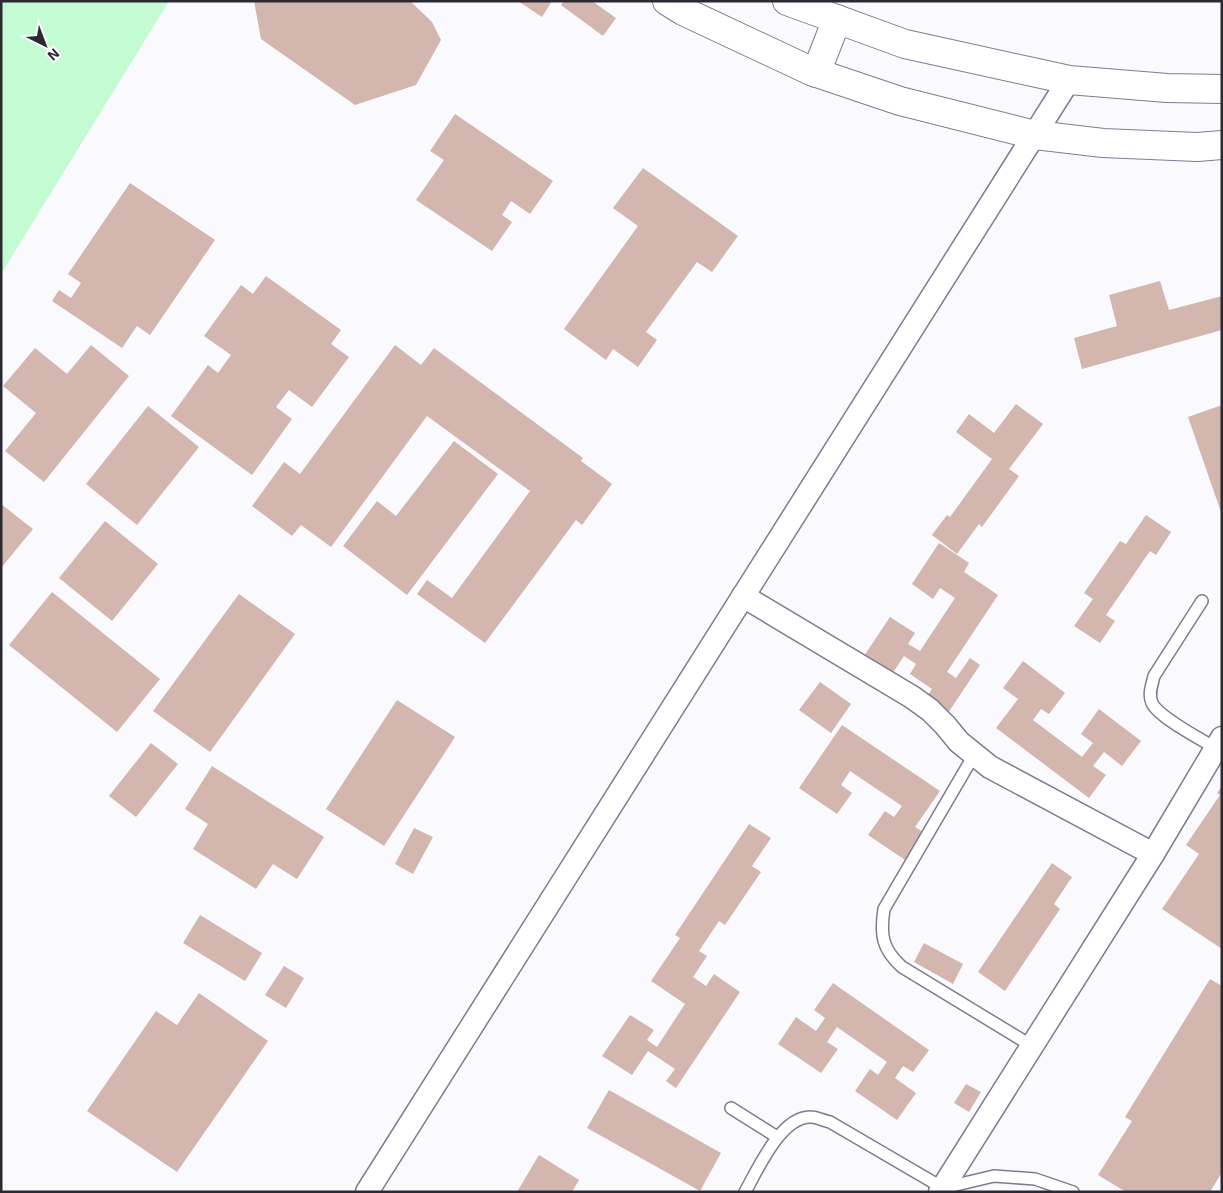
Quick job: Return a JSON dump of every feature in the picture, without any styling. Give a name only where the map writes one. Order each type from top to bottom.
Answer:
[{"type":"street","points":[[667,1],[683,11],[816,73],[900,102],[1035,135],[1113,144],[1196,147],[1222,145]]},
{"type":"street","points":[[787,1],[905,44],[1069,80],[1167,88],[1222,89]]},
{"type":"street","points":[[816,73],[837,19]]},
{"type":"street","points":[[367,1192],[1069,80]]},
{"type":"street","points":[[743,596],[912,697],[930,710],[958,742],[990,767],[1152,854]]},
{"type":"street","points":[[942,1190],[1152,854],[1218,743]]},
{"type":"lane","points":[[1202,601],[1154,676],[1150,689],[1152,703],[1160,714],[1218,743]]},
{"type":"lane","points":[[974,755],[884,909],[881,927],[885,946],[892,958],[902,968],[1032,1046]]},
{"type":"lane","points":[[731,1108],[778,1137]]},
{"type":"lane","points":[[745,1192],[778,1137],[791,1122],[811,1117],[830,1122],[942,1190],[994,1176],[1035,1179],[1073,1192]]},
{"type":"green space","points":[[4,1],[169,1],[1,274],[1,6]]},
{"type":"building","points":[[254,1],[410,1],[432,22],[441,40],[416,85],[355,105],[261,39]]},
{"type":"building","points":[[518,1],[552,1],[542,17]]},
{"type":"building","points":[[564,1],[592,1],[616,18],[603,36],[561,5]]},
{"type":"building","points":[[455,114],[553,181],[530,214],[511,201],[502,215],[512,222],[492,251],[416,200],[444,160],[430,151]]},
{"type":"building","points":[[643,168],[738,236],[712,272],[697,262],[646,332],[657,340],[638,367],[613,349],[606,360],[564,329],[638,226],[613,208]]},
{"type":"building","points":[[130,183],[215,240],[150,335],[137,326],[122,348],[52,301],[59,290],[71,298],[81,283],[68,274]]},
{"type":"building","points":[[266,276],[341,330],[331,344],[349,357],[312,407],[289,390],[276,407],[292,419],[252,475],[171,416],[208,365],[218,373],[231,355],[204,336],[241,285],[253,294]]},
{"type":"building","points":[[1160,281],[1169,310],[1222,296],[1222,330],[1082,369],[1074,338],[1117,326],[1109,295]]},
{"type":"building","points":[[91,345],[129,376],[44,482],[5,451],[36,413],[3,386],[35,348],[67,374]]},
{"type":"building","points":[[395,345],[421,365],[434,348],[583,458],[581,461],[612,484],[582,525],[576,520],[485,643],[417,594],[427,580],[452,598],[530,491],[427,416],[331,547],[301,525],[292,536],[252,506],[284,462],[300,474]]},
{"type":"building","points":[[1016,404],[1043,424],[1009,469],[1019,476],[982,527],[979,524],[957,554],[932,535],[947,515],[950,517],[992,459],[956,432],[969,414],[994,433]]},
{"type":"building","points":[[1222,405],[1222,512],[1221,512],[1188,417]]},
{"type":"building","points":[[148,406],[199,447],[137,525],[86,484]]},
{"type":"building","points":[[454,441],[498,474],[407,595],[343,546],[377,501],[396,516]]},
{"type":"building","points":[[1,504],[33,529],[1,568]]},
{"type":"building","points":[[1146,515],[1171,532],[1156,555],[1150,551],[1106,615],[1115,621],[1100,643],[1074,626],[1093,599],[1084,593],[1120,541],[1126,544]]},
{"type":"building","points":[[105,521],[158,564],[112,621],[59,578]]},
{"type":"building","points":[[939,543],[969,563],[964,572],[998,595],[947,672],[956,678],[970,658],[980,665],[946,716],[924,701],[932,689],[910,674],[916,664],[904,656],[890,677],[862,659],[890,617],[915,633],[908,644],[920,651],[955,598],[940,588],[933,599],[912,584]]},
{"type":"building","points":[[52,592],[160,679],[117,732],[9,645]]},
{"type":"building","points":[[239,594],[295,634],[210,752],[153,711]]},
{"type":"building","points":[[1023,661],[1065,693],[1049,714],[1041,709],[1033,720],[1082,757],[1093,743],[1081,734],[1099,709],[1141,741],[1122,766],[1104,752],[1093,766],[1106,775],[1089,798],[996,728],[1018,699],[1003,688]]},
{"type":"building","points":[[820,682],[851,704],[831,733],[799,710]]},
{"type":"building","points":[[397,700],[455,737],[384,846],[326,809]]},
{"type":"building","points":[[842,725],[940,791],[915,827],[930,836],[911,864],[868,835],[885,811],[894,817],[902,806],[850,771],[841,785],[852,793],[837,814],[799,788]]},
{"type":"building","points":[[151,743],[178,764],[136,817],[109,796]]},
{"type":"building","points":[[212,766],[324,837],[297,879],[273,864],[256,889],[193,849],[208,824],[185,809]]},
{"type":"building","points":[[1222,786],[1222,949],[1162,909],[1199,854],[1186,845],[1220,795],[1217,793]]},
{"type":"building","points":[[749,824],[771,838],[752,866],[761,872],[725,925],[719,921],[699,951],[707,956],[693,977],[706,986],[714,974],[740,992],[676,1088],[666,1081],[675,1069],[648,1051],[632,1075],[602,1056],[630,1015],[654,1030],[647,1040],[657,1047],[685,1004],[651,981],[680,938],[675,935]]},
{"type":"building","points":[[414,828],[433,837],[413,874],[395,864]]},
{"type":"building","points":[[1052,863],[1072,877],[1054,904],[1060,909],[1005,991],[978,972]]},
{"type":"building","points":[[200,915],[262,953],[245,981],[183,943]]},
{"type":"building","points":[[924,943],[963,964],[953,984],[914,962]]},
{"type":"building","points":[[284,966],[304,978],[286,1008],[265,995]]},
{"type":"building","points":[[1210,979],[1222,986],[1222,1032],[1220,1035],[1222,1037],[1222,1172],[1210,1192],[1126,1192],[1098,1175],[1132,1121],[1125,1117]]},
{"type":"building","points":[[833,983],[929,1050],[913,1072],[903,1066],[895,1078],[916,1093],[897,1120],[855,1091],[870,1069],[878,1075],[887,1062],[837,1027],[827,1042],[838,1049],[821,1073],[778,1044],[796,1017],[816,1031],[825,1018],[814,1010]]},
{"type":"building","points":[[199,993],[268,1041],[177,1172],[87,1111],[156,1011],[177,1025]]},
{"type":"building","points":[[966,1084],[981,1092],[969,1112],[954,1103]]},
{"type":"building","points":[[609,1090],[721,1153],[700,1191],[587,1128]]},
{"type":"building","points":[[539,1155],[579,1180],[572,1192],[517,1192]]}]
